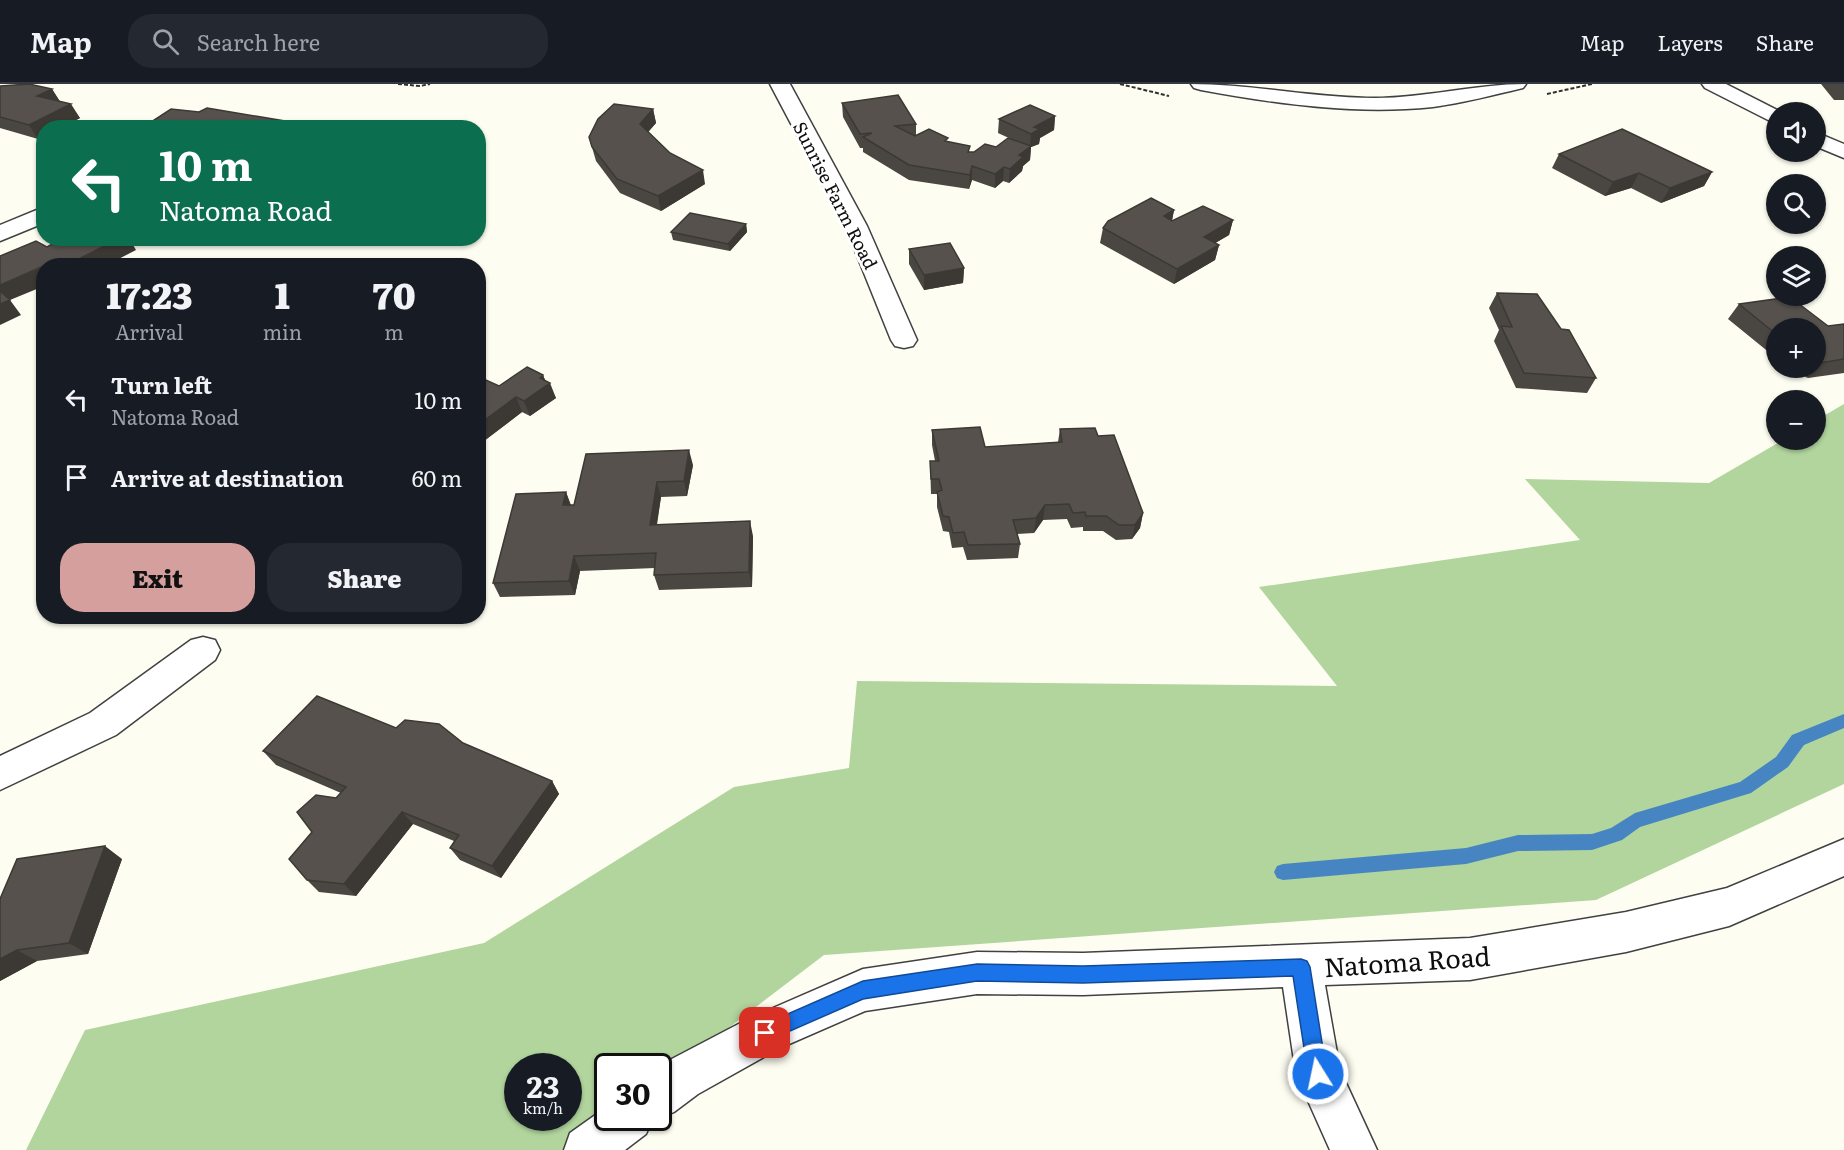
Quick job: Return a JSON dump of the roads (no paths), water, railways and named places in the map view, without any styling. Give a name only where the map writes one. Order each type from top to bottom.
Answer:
[{"type":"street","name":"Sunrise Farm Road","points":[[780,84],[856,226],[904,340]]},
{"type":"street","points":[[1201,84],[1289,97],[1375,102],[1428,102],[1516,84]]},
{"type":"street","points":[[1712,84],[1766,113]]},
{"type":"street","points":[[1826,144],[1843,152]]},
{"type":"street","points":[[0,234],[36,218]]},
{"type":"street","points":[[0,774],[103,724],[203,650]]},
{"type":"street","name":"Natoma Road","points":[[672,1086],[765,1033],[863,990],[977,973],[1083,974],[1470,959],[1626,932],[1729,907],[1844,857]]},
{"type":"street","points":[[1301,967],[1318,1074],[1354,1150]]},
{"type":"street","points":[[587,1150],[613,1131]]},
{"type":"waterway","points":[[1283,872],[1466,856],[1518,843],[1592,842],[1616,834],[1635,821],[1745,788],[1782,762],[1798,740],[1844,721]]}]
